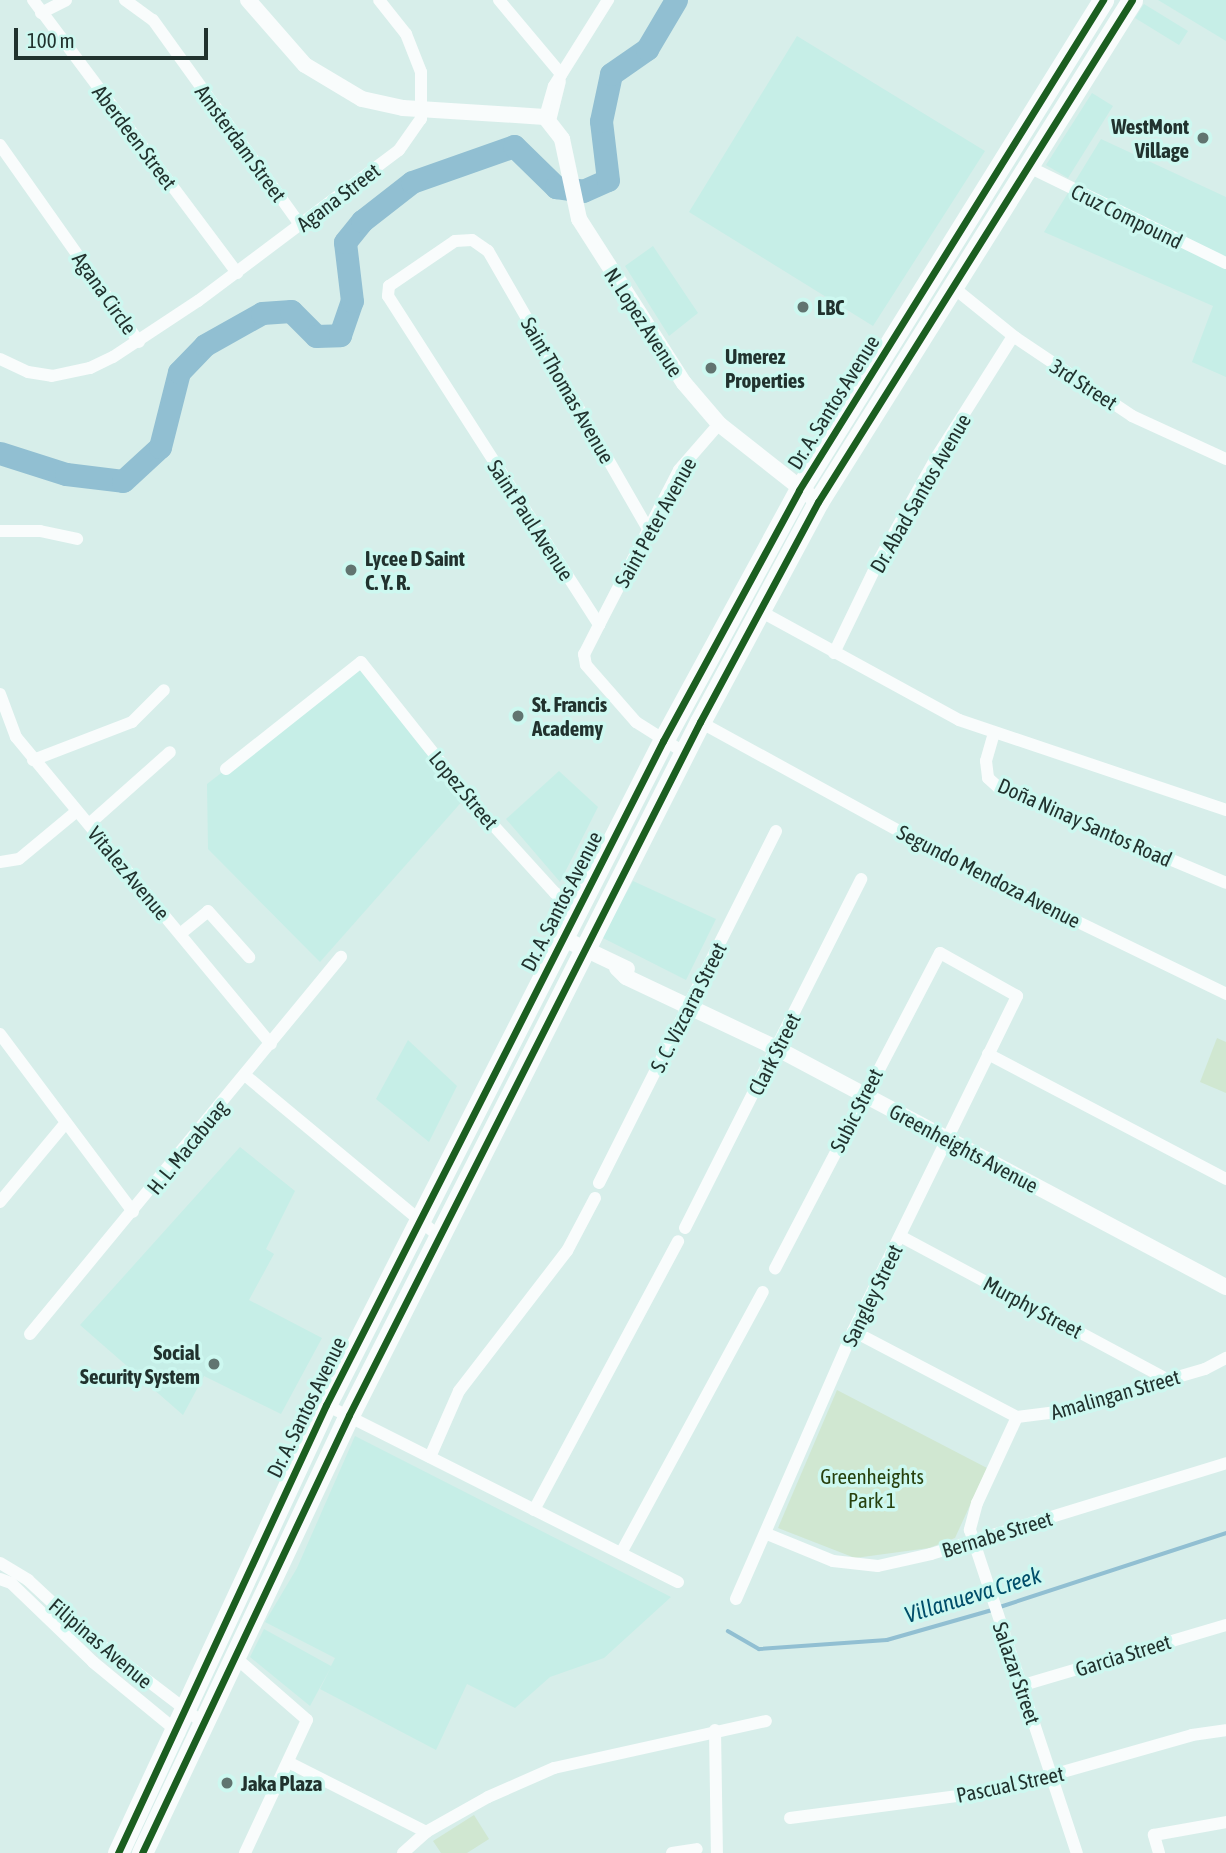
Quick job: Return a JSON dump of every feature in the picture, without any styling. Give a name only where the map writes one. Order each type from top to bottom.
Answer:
[{"type":"main road","name":"Dr. A. Santos Avenue","points":[[118,1853],[326,1405],[663,741],[799,490],[1102,0]]},
{"type":"main road","name":"Dr. A. Santos Avenue","points":[[142,1853],[349,1415],[699,722],[818,502],[1132,0]]},
{"type":"main road","points":[[996,169],[1023,175]]},
{"type":"street","name":"Aberdeen Street","points":[[33,0],[237,273]]},
{"type":"street","points":[[41,13],[66,0]]},
{"type":"street","name":"Amsterdam Street","points":[[125,0],[153,20],[301,226]]},
{"type":"street","points":[[248,0],[290,50],[330,83],[362,99],[422,109],[524,115],[547,119],[561,74],[608,0]]},
{"type":"street","points":[[379,0],[415,54],[422,109]]},
{"type":"street","points":[[499,0],[561,74]]},
{"type":"street","name":"Agana Street","points":[[139,342],[301,226],[399,150],[415,131],[422,109]]},
{"type":"street","name":"N. Lopez Avenue","points":[[547,119],[562,139],[579,219],[684,383],[719,424],[799,490],[818,502]]},
{"type":"street","name":"Agana Circle","points":[[0,145],[4,159],[139,342],[70,375],[28,372],[0,359]]},
{"type":"street","name":"Cruz Compound","points":[[1023,175],[1226,263]]},
{"type":"street","name":"Saint Thomas Avenue","points":[[389,286],[455,241],[472,240],[488,251],[648,529]]},
{"type":"street","name":"Saint Paul Avenue","points":[[389,286],[387,296],[599,625]]},
{"type":"street","name":"3rd Street","points":[[954,288],[1013,336],[1132,416],[1226,459]]},
{"type":"street","name":"Dr. Abad Santos Avenue","points":[[834,653],[879,559],[936,458],[1013,336]]},
{"type":"street","name":"Saint Peter Avenue","points":[[599,625],[679,470],[719,424]]},
{"type":"street","points":[[0,531],[40,531],[77,539]]},
{"type":"street","points":[[760,611],[959,720],[1226,810]]},
{"type":"street","points":[[599,625],[584,654],[586,665],[629,716],[663,741],[685,753]]},
{"type":"street","name":"Lopez Street","points":[[226,769],[361,662],[474,804],[555,893],[578,907]]},
{"type":"street","points":[[33,760],[132,722],[164,690]]},
{"type":"street","name":"Vitalez Avenue","points":[[0,694],[3,714],[33,760],[271,1044]]},
{"type":"street","name":"Segundo Mendoza Avenue","points":[[699,722],[968,869],[1226,994]]},
{"type":"street","name":"Doña Ninay Santos Road","points":[[994,733],[986,761],[988,778],[998,787],[1226,883]]},
{"type":"street","points":[[89,824],[170,752]]},
{"type":"street","points":[[0,862],[19,859],[77,811]]},
{"type":"street","name":"S. C. Vizcarra Street","points":[[599,1183],[693,1007],[776,831]]},
{"type":"street","name":"Clark Street","points":[[685,1228],[862,879]]},
{"type":"street","points":[[180,934],[208,911],[249,957]]},
{"type":"street","name":"Greenheights Avenue","points":[[562,938],[617,968],[630,969],[693,1007],[778,1049],[1226,1287]]},
{"type":"street","name":"Subic Street","points":[[775,1269],[862,1095],[940,953],[1017,996]]},
{"type":"street","name":"H. L. Macabuag","points":[[30,1334],[246,1076],[341,957]]},
{"type":"street","name":"Sangley Street","points":[[736,1599],[767,1534],[853,1331],[1017,996]]},
{"type":"street","points":[[0,1034],[64,1125],[133,1212]]},
{"type":"street","points":[[988,1054],[1226,1179]]},
{"type":"street","points":[[246,1076],[439,1236]]},
{"type":"street","points":[[0,1202],[64,1125]]},
{"type":"street","points":[[430,1457],[459,1391],[567,1251],[595,1198]]},
{"type":"street","name":"Murphy Street","points":[[900,1236],[1167,1379]]},
{"type":"street","points":[[534,1510],[678,1241]]},
{"type":"street","points":[[621,1553],[763,1292]]},
{"type":"street","points":[[853,1331],[1017,1417]]},
{"type":"street","name":"Amalingan Street","points":[[1017,1417],[1057,1412],[1167,1379],[1226,1357]]},
{"type":"street","points":[[326,1405],[678,1582]]},
{"type":"street","name":"Salazar Street","points":[[1017,1417],[977,1503],[970,1526],[991,1599],[1077,1853]]},
{"type":"street","name":"Bernabe Street","points":[[767,1534],[854,1565],[878,1566],[973,1541],[1226,1463]]},
{"type":"street","name":"Filipinas Avenue","points":[[0,1563],[27,1580],[61,1619],[71,1642],[173,1730],[199,1732]]},
{"type":"street","name":"Filipinas Avenue","points":[[0,1579],[11,1583],[84,1632],[183,1711],[199,1732]]},
{"type":"street","name":"Garcia Street","points":[[1020,1686],[1226,1625]]},
{"type":"street","points":[[71,1642],[84,1632]]},
{"type":"street","points":[[236,1658],[304,1714],[305,1732],[245,1853]]},
{"type":"street","points":[[403,1853],[426,1832],[497,1792],[554,1768],[715,1730],[766,1721]]},
{"type":"street","points":[[715,1730],[718,1853]]},
{"type":"street","name":"Pascual Street","points":[[790,1818],[996,1791],[1192,1735],[1226,1730]]},
{"type":"street","points":[[290,1763],[426,1832]]},
{"type":"street","points":[[1159,1853],[1154,1835],[1226,1822]]},
{"type":"street","points":[[672,1853],[697,1849]]},
{"type":"shaded area","points":[[1158,0],[1226,0],[1226,41]]},
{"type":"shaded area","points":[[1144,4],[1188,31],[1179,45],[1135,18]]},
{"type":"shaded area","points":[[797,36],[985,151],[873,326],[689,212]]},
{"type":"shaded area","points":[[1092,93],[1113,106],[1068,178],[1046,165]]},
{"type":"shaded area","points":[[1101,139],[1226,197],[1226,377],[1192,362],[1213,306],[1044,232]]},
{"type":"shaded area","points":[[653,246],[698,313],[669,336],[625,266]]},
{"type":"shaded area","points":[[359,666],[465,798],[320,962],[208,849],[207,784]]},
{"type":"shaded area","points":[[559,771],[598,807],[560,882],[506,819]]},
{"type":"shaded area","points":[[633,881],[716,919],[686,980],[601,937]]},
{"type":"shaded area","points":[[408,1040],[457,1086],[429,1142],[376,1099]]},
{"type":"shaded area","points":[[240,1147],[295,1191],[266,1249],[274,1254],[249,1300],[322,1338],[281,1414],[204,1376],[183,1415],[80,1325]]},
{"type":"shaded area","points":[[355,1436],[671,1597],[604,1658],[550,1677],[515,1708],[467,1684],[436,1750],[320,1689],[331,1667],[310,1706],[250,1657],[264,1629],[331,1666],[335,1658],[265,1622],[297,1568]]},
{"type":"green space","points":[[1217,1038],[1226,1042],[1226,1093],[1200,1082]]},
{"type":"green space","name":"Greenheights Park 1","points":[[837,1390],[987,1468],[955,1538],[929,1548],[855,1558],[778,1528]]},
{"type":"green space","points":[[474,1815],[489,1839],[467,1853],[441,1853],[433,1841]]},
{"type":"waterway","points":[[0,453],[66,474],[123,481],[160,447],[179,372],[205,345],[262,313],[291,311],[316,336],[340,335],[352,301],[345,242],[362,221],[412,182],[514,146],[556,187],[583,191],[608,180],[601,121],[611,74],[647,49],[676,0]]},
{"type":"waterway","name":"Villanueva Creek","points":[[1000,1607],[1226,1533]]},
{"type":"waterway","name":"Villanueva Creek","points":[[728,1631],[759,1649],[887,1640],[992,1610]]},
{"type":"cycle path","points":[[118,1853],[326,1405],[663,741],[799,490],[1103,0]]},
{"type":"cycle path","points":[[142,1853],[349,1415],[700,722],[818,502],[1132,0]]},
{"type":"place","name":"WestMont Village","points":[[1203,138]]},
{"type":"place","name":"LBC","points":[[803,307]]},
{"type":"place","name":"Umerez Properties","points":[[711,368]]},
{"type":"place","name":"Lycee D Saint C. Y. R.","points":[[351,570]]},
{"type":"place","name":"St. Francis Academy","points":[[518,716]]},
{"type":"place","name":"Social Security System","points":[[214,1364]]},
{"type":"place","name":"Jaka Plaza","points":[[227,1783]]}]
